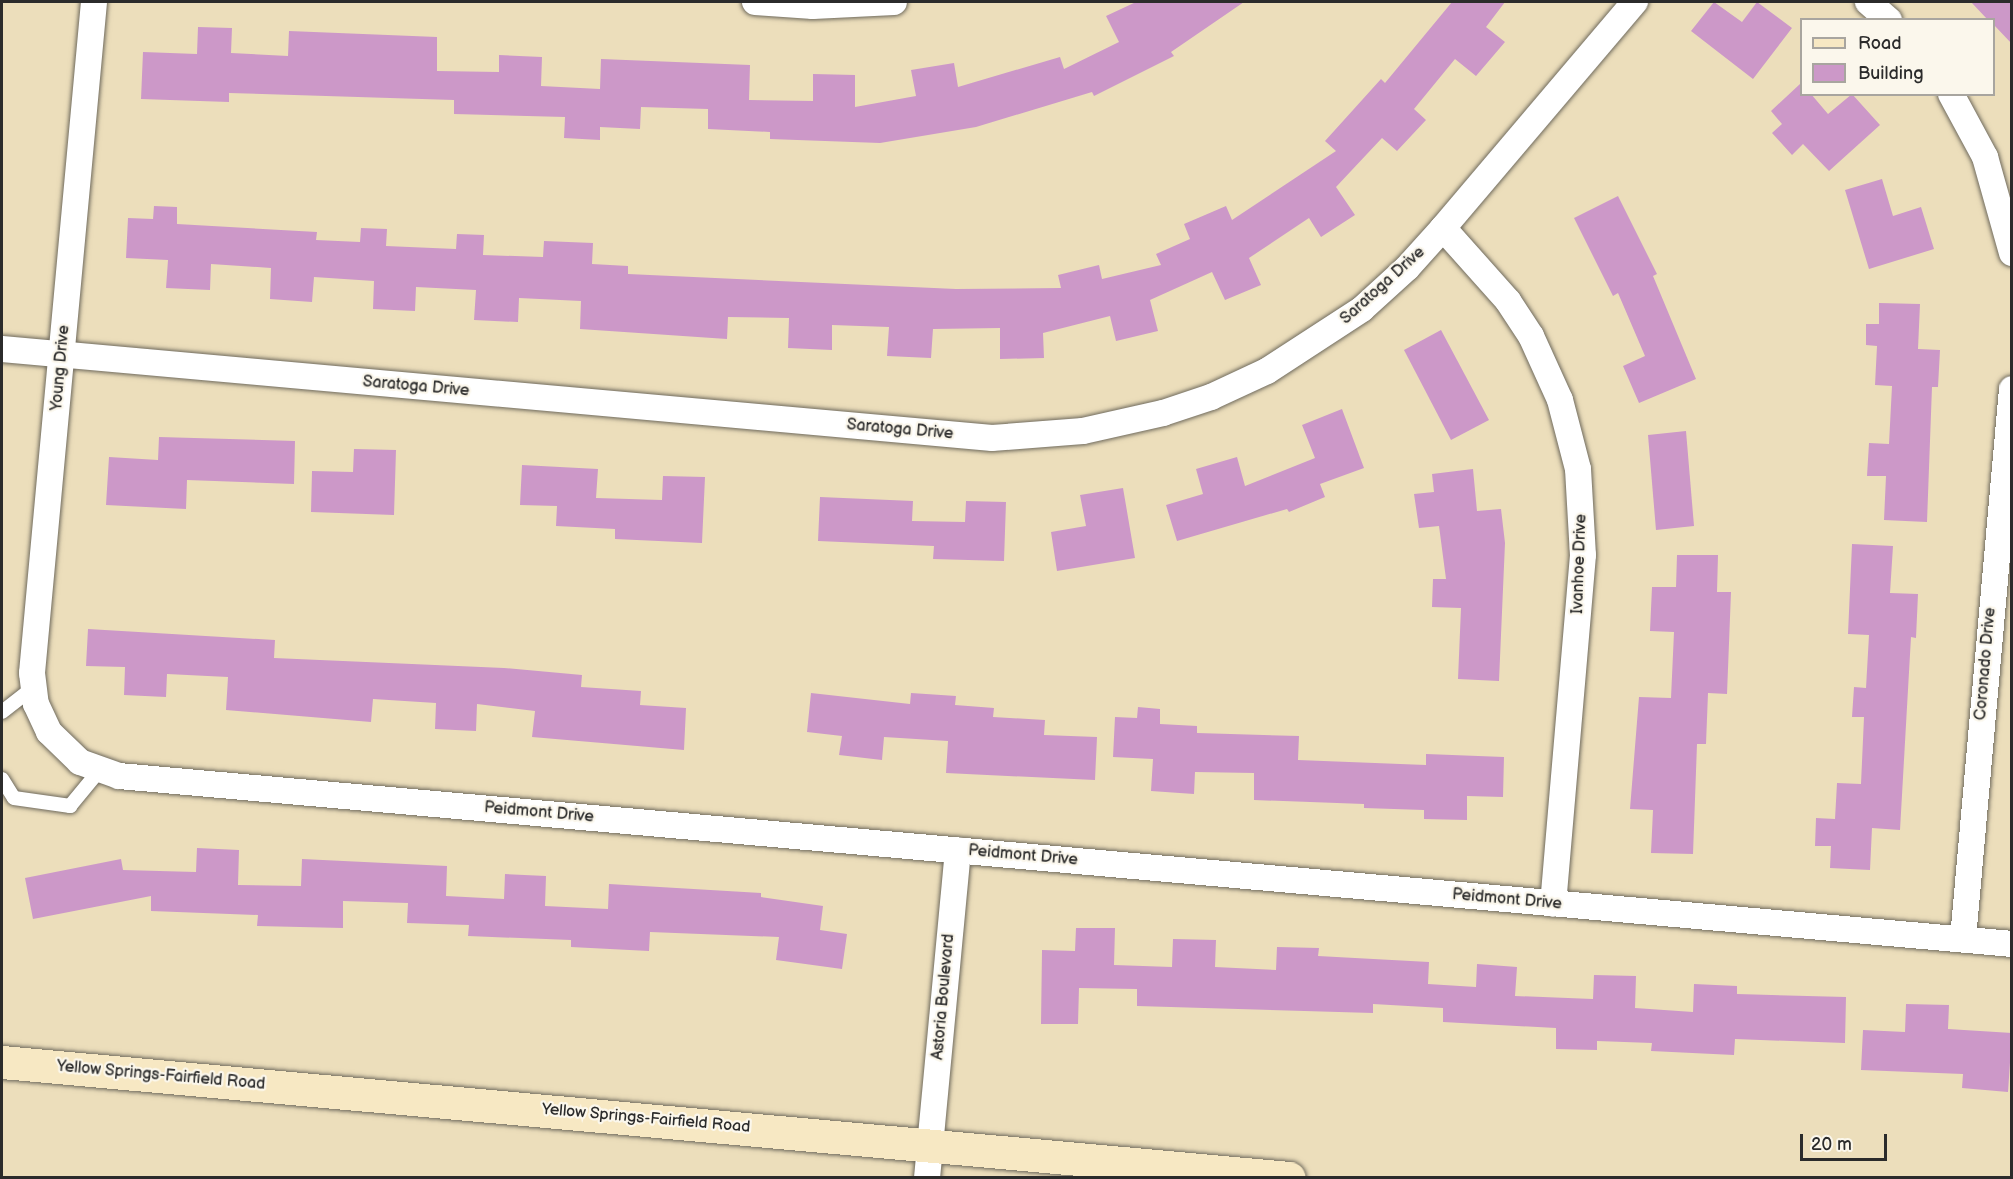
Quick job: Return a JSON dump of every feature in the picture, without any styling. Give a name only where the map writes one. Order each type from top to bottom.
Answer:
[{"type":"main road","name":"Yellow Springs-Fairfield Road","points":[[2,1062],[1290,1178]]},
{"type":"street","name":"Young Drive","points":[[49,732],[33,688],[94,2]]},
{"type":"street","points":[[754,2],[813,6],[894,2]]},
{"type":"street","name":"Saratoga Drive","points":[[2,349],[992,438],[1083,431],[1163,413],[1267,371],[1362,309],[1407,268],[1443,228],[1635,2]]},
{"type":"street","points":[[1868,2],[1887,18]]},
{"type":"street","points":[[1952,96],[1985,158],[2012,253]]},
{"type":"street","name":"Ivanhoe Drive","points":[[1443,228],[1508,301],[1531,336],[1560,400],[1578,469],[1583,555],[1553,904]]},
{"type":"street","name":"Coronado Drive","points":[[1964,939],[2005,530],[2012,389]]},
{"type":"street","name":"Peidmont Drive","points":[[49,732],[63,749],[99,771],[119,776],[2012,944]]},
{"type":"street","name":"Astoria Boulevard","points":[[927,1178],[957,850]]},
{"type":"lane","points":[[2,712],[33,688]]},
{"type":"lane","points":[[2,778],[14,798],[70,806],[99,771]]},
{"type":"building","points":[[1136,2],[1244,2],[1171,52],[1174,56],[1094,96],[1092,92],[976,127],[880,143],[770,139],[770,132],[708,129],[708,109],[641,107],[640,129],[600,127],[600,140],[564,138],[565,117],[454,114],[454,100],[229,93],[229,102],[141,99],[143,52],[197,54],[198,27],[232,28],[231,53],[288,56],[289,31],[437,37],[437,71],[499,72],[499,55],[542,57],[541,86],[600,89],[601,59],[750,65],[749,100],[813,101],[813,74],[855,75],[855,107],[916,96],[911,70],[954,63],[958,87],[1060,57],[1064,69],[1119,42],[1106,16]]},
{"type":"building","points":[[1452,2],[1505,2],[1486,27],[1505,42],[1476,76],[1455,59],[1414,109],[1426,120],[1397,151],[1382,138],[1336,187],[1355,215],[1321,237],[1309,218],[1249,258],[1261,285],[1225,300],[1212,272],[1150,300],[1158,331],[1116,341],[1110,316],[1043,333],[1044,358],[1000,359],[1000,328],[933,329],[931,358],[887,356],[889,327],[832,325],[832,350],[788,348],[789,318],[728,317],[727,339],[580,329],[581,301],[519,298],[518,322],[474,320],[476,290],[416,287],[415,311],[373,309],[374,281],[314,277],[312,302],[270,299],[271,268],[211,264],[210,290],[166,288],[168,260],[126,258],[128,218],[153,219],[154,206],[177,207],[177,224],[317,232],[316,240],[360,242],[361,228],[387,229],[386,246],[456,249],[457,234],[484,235],[483,255],[543,257],[544,241],[593,243],[592,264],[628,266],[628,274],[956,289],[1061,288],[1058,275],[1099,265],[1102,279],[1161,265],[1156,254],[1190,239],[1184,224],[1226,206],[1232,220],[1336,151],[1325,141],[1381,79],[1385,83]]},
{"type":"building","points":[[1714,2],[1742,22],[1757,2],[1792,28],[1753,79],[1691,31]]},
{"type":"building","points":[[1971,2],[2012,2],[2012,44],[1995,26],[1995,18],[1986,18]]},
{"type":"building","points":[[1800,84],[1800,96],[1813,96],[1828,114],[1850,96],[1854,96],[1880,125],[1829,171],[1803,144],[1792,155],[1772,133],[1782,124],[1771,111]]},
{"type":"building","points":[[1882,179],[1893,216],[1921,207],[1934,249],[1869,269],[1845,190]]},
{"type":"building","points":[[1618,196],[1657,274],[1653,276],[1696,379],[1639,403],[1623,366],[1645,356],[1618,293],[1613,296],[1574,218]]},
{"type":"building","points":[[1879,303],[1920,304],[1918,349],[1940,350],[1938,387],[1932,387],[1927,522],[1884,520],[1886,476],[1867,476],[1869,443],[1889,444],[1892,386],[1875,385],[1877,346],[1866,345],[1866,324],[1879,324]]},
{"type":"building","points":[[1441,330],[1489,420],[1451,440],[1404,350]]},
{"type":"building","points":[[1342,409],[1364,468],[1320,484],[1325,497],[1289,512],[1287,509],[1177,541],[1166,505],[1203,494],[1196,469],[1237,457],[1245,486],[1315,458],[1302,425]]},
{"type":"building","points":[[1686,431],[1694,526],[1656,530],[1648,435]]},
{"type":"building","points":[[159,437],[295,441],[294,484],[187,480],[186,509],[106,505],[109,457],[158,460]]},
{"type":"building","points":[[354,449],[396,450],[394,515],[311,512],[312,471],[353,472]]},
{"type":"building","points":[[522,465],[598,469],[596,498],[662,500],[663,476],[705,477],[702,543],[615,539],[615,529],[556,526],[557,506],[520,505]]},
{"type":"building","points":[[1473,469],[1477,511],[1501,509],[1505,543],[1499,681],[1458,679],[1461,608],[1432,607],[1433,579],[1446,579],[1439,526],[1419,528],[1414,494],[1434,492],[1432,474]]},
{"type":"building","points":[[1123,488],[1135,558],[1057,571],[1051,532],[1086,526],[1080,495]]},
{"type":"building","points":[[820,497],[913,501],[912,521],[965,522],[966,501],[1006,502],[1004,561],[933,559],[934,546],[818,541]]},
{"type":"building","points":[[1852,544],[1893,546],[1890,593],[1918,594],[1916,638],[1911,637],[1900,830],[1872,828],[1870,870],[1830,868],[1831,846],[1815,846],[1816,818],[1835,819],[1837,783],[1861,784],[1864,717],[1852,717],[1854,687],[1866,688],[1869,635],[1848,634]]},
{"type":"building","points":[[1677,555],[1718,555],[1717,592],[1731,592],[1727,694],[1708,693],[1706,744],[1697,744],[1693,854],[1651,853],[1653,810],[1630,809],[1639,697],[1671,698],[1674,632],[1650,631],[1652,587],[1676,587]]},
{"type":"building","points":[[88,629],[275,640],[274,658],[504,668],[582,675],[581,687],[641,691],[640,705],[686,708],[684,750],[532,737],[535,711],[477,704],[476,731],[435,729],[436,703],[373,699],[371,722],[226,710],[228,677],[167,674],[166,697],[124,695],[125,667],[86,666]]},
{"type":"building","points":[[811,693],[910,704],[911,693],[956,696],[955,705],[994,708],[993,717],[1045,720],[1044,735],[1097,737],[1095,780],[946,773],[948,741],[884,737],[882,760],[839,755],[842,736],[807,732]]},
{"type":"building","points":[[1138,707],[1160,709],[1160,724],[1197,726],[1197,733],[1299,736],[1298,760],[1426,765],[1426,754],[1504,757],[1503,797],[1467,796],[1467,820],[1424,819],[1424,810],[1364,808],[1364,804],[1254,800],[1254,773],[1195,772],[1194,794],[1151,791],[1153,759],[1113,757],[1115,717],[1137,718]]},
{"type":"building","points":[[197,848],[239,850],[238,885],[301,886],[302,859],[447,866],[446,896],[504,899],[505,874],[546,876],[545,906],[608,909],[609,884],[761,893],[761,897],[823,906],[820,930],[847,934],[842,969],[776,960],[779,937],[650,932],[649,951],[571,947],[571,940],[468,936],[469,925],[407,923],[408,903],[343,901],[343,928],[257,926],[258,915],[151,911],[151,896],[33,919],[25,878],[121,859],[123,870],[196,872]]},
{"type":"building","points":[[1076,928],[1115,928],[1114,965],[1172,967],[1173,939],[1216,940],[1215,967],[1276,970],[1277,947],[1319,948],[1318,956],[1429,962],[1428,984],[1476,987],[1477,964],[1517,967],[1515,996],[1593,999],[1594,975],[1636,976],[1635,1008],[1693,1012],[1694,984],[1737,986],[1737,994],[1846,997],[1845,1043],[1735,1039],[1734,1055],[1651,1051],[1652,1043],[1597,1041],[1597,1050],[1556,1049],[1556,1028],[1443,1022],[1443,1008],[1373,1004],[1373,1013],[1137,1006],[1137,989],[1079,988],[1078,1024],[1041,1024],[1042,950],[1075,951]]},
{"type":"building","points":[[1906,1004],[1949,1005],[1948,1029],[2012,1033],[2008,1092],[1962,1088],[1963,1074],[1861,1070],[1863,1030],[1905,1032]]}]
